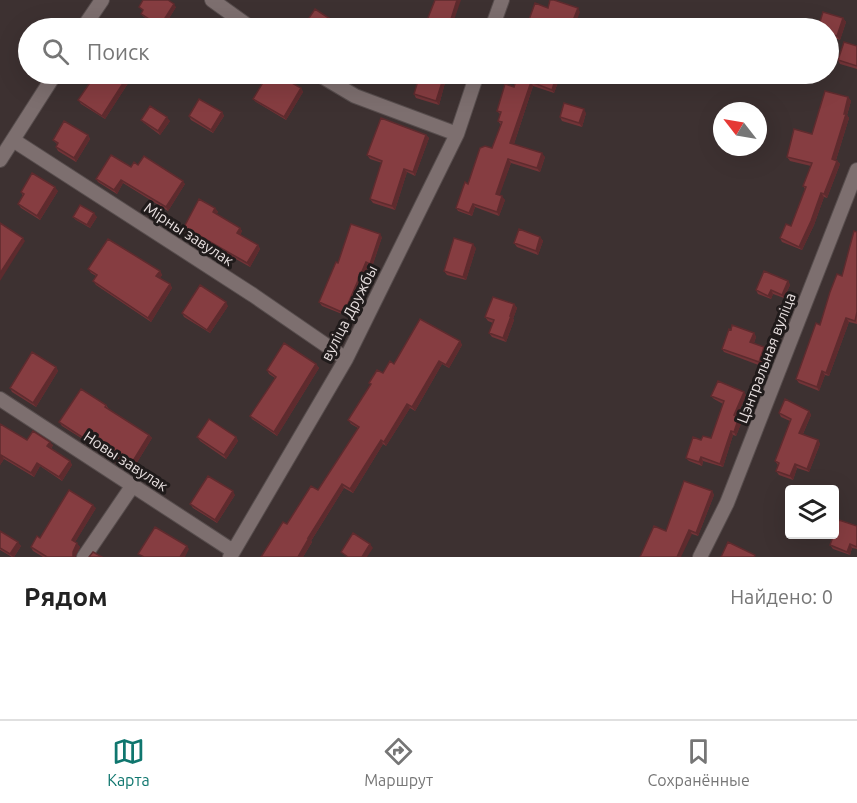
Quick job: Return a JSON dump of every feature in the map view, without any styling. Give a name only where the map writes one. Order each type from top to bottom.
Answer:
[{"type":"street","points":[[90,18],[102,0]]},
{"type":"street","points":[[212,0],[237,18]]},
{"type":"street","points":[[496,18],[502,0]]},
{"type":"street","points":[[0,160],[49,84]]},
{"type":"street","points":[[335,84],[356,96],[457,134]]},
{"type":"street","name":"вуліца Дружбы","points":[[232,554],[346,359],[457,134],[474,84]]},
{"type":"street","name":"Мірны завулак","points":[[13,140],[253,295],[346,359]]},
{"type":"street","name":"Цэнтральная вуліца","points":[[700,557],[727,503],[857,170]]},
{"type":"street","name":"Новы завулак","points":[[0,399],[133,485],[232,554]]},
{"type":"street","points":[[84,557],[133,485]]},
{"type":"building","points":[[143,0],[168,0],[174,4],[165,18],[147,18],[141,14],[143,10],[139,7]]},
{"type":"building","points":[[435,0],[457,0],[451,18],[428,18]]},
{"type":"building","points":[[550,0],[554,0],[578,8],[574,18],[530,18],[535,3],[548,8]]},
{"type":"building","points":[[315,9],[329,18],[309,18]]},
{"type":"building","points":[[823,12],[843,18],[839,30],[839,18],[821,18]]},
{"type":"building","points":[[844,42],[857,46],[857,66],[839,60]]},
{"type":"building","points":[[89,84],[123,84],[102,116],[78,100]]},
{"type":"building","points":[[262,84],[294,84],[301,88],[284,117],[253,99]]},
{"type":"building","points":[[417,84],[441,84],[436,101],[414,94]]},
{"type":"building","points":[[505,84],[514,87],[515,84],[530,84],[510,143],[542,153],[537,168],[508,159],[496,194],[502,196],[497,212],[473,204],[469,213],[456,208],[465,182],[468,184],[480,148],[485,146],[492,148],[502,122],[498,121],[501,112],[497,111]]},
{"type":"building","points":[[536,84],[554,84],[552,90]]},
{"type":"building","points":[[825,91],[848,97],[844,114],[846,114],[832,159],[837,161],[799,247],[780,238],[786,224],[791,226],[806,187],[803,186],[812,163],[787,157],[794,129],[812,134]]},
{"type":"building","points":[[199,99],[222,112],[211,130],[189,116]]},
{"type":"building","points":[[564,103],[584,109],[579,123],[560,117]]},
{"type":"building","points":[[150,106],[167,117],[158,131],[141,120]]},
{"type":"building","points":[[381,118],[426,135],[413,172],[404,169],[392,206],[370,199],[382,161],[367,155]]},
{"type":"building","points":[[64,121],[88,135],[74,158],[56,147],[58,143],[53,140]]},
{"type":"building","points":[[111,155],[131,167],[134,162],[138,165],[144,156],[183,181],[166,207],[121,180],[114,190],[96,179]]},
{"type":"building","points":[[32,173],[55,187],[37,216],[18,204],[24,194],[21,192]]},
{"type":"building","points":[[199,199],[215,208],[213,212],[240,228],[237,233],[258,245],[247,263],[183,229]]},
{"type":"building","points":[[80,205],[94,213],[87,225],[73,217]]},
{"type":"building","points":[[0,223],[23,238],[0,273]]},
{"type":"building","points":[[351,224],[380,234],[370,264],[366,262],[344,313],[319,302],[336,262],[338,263]]},
{"type":"building","points":[[519,229],[540,237],[536,251],[514,243]]},
{"type":"building","points":[[854,231],[857,232],[855,321],[846,318],[826,373],[822,371],[817,387],[796,379],[816,323],[820,325],[837,274],[842,276]]},
{"type":"building","points":[[454,238],[473,244],[463,277],[444,271]]},
{"type":"building","points":[[108,239],[160,271],[156,276],[170,284],[148,318],[93,281],[97,275],[88,269]]},
{"type":"building","points":[[764,271],[788,281],[782,295],[771,290],[768,296],[756,290]]},
{"type":"building","points":[[200,285],[226,302],[207,330],[182,313]]},
{"type":"building","points":[[493,297],[514,304],[503,338],[489,333],[494,320],[485,317]]},
{"type":"building","points":[[420,319],[460,341],[446,365],[439,361],[412,407],[407,404],[384,442],[381,440],[350,489],[342,484],[298,557],[261,557],[283,522],[287,524],[311,486],[318,490],[359,427],[348,420],[371,384],[369,383],[377,370],[383,373],[390,361],[394,364]]},
{"type":"building","points":[[732,325],[754,333],[750,342],[764,347],[759,362],[722,349]]},
{"type":"building","points":[[284,343],[316,364],[274,432],[250,416],[276,377],[267,370]]},
{"type":"building","points":[[32,352],[56,367],[33,403],[10,388]]},
{"type":"building","points":[[718,381],[744,392],[734,415],[739,417],[734,432],[731,431],[720,464],[701,457],[699,462],[686,458],[693,437],[701,440],[703,436],[711,438],[724,401],[711,396]]},
{"type":"building","points":[[81,389],[149,435],[128,469],[59,422]]},
{"type":"building","points":[[785,399],[809,411],[799,433],[818,440],[807,469],[795,464],[790,476],[776,471],[779,463],[775,461],[791,419],[779,413]]},
{"type":"building","points":[[209,419],[236,437],[224,455],[197,437]]},
{"type":"building","points":[[0,424],[27,440],[33,431],[50,442],[47,446],[70,461],[59,477],[37,463],[31,473],[1,455],[0,457]]},
{"type":"building","points":[[208,476],[233,491],[215,520],[190,504]]},
{"type":"building","points":[[684,481],[712,491],[696,533],[689,530],[677,557],[640,557],[654,526],[666,531]]},
{"type":"building","points":[[69,490],[93,505],[72,540],[77,543],[73,557],[47,557],[31,547],[37,536],[40,538]]},
{"type":"building","points":[[839,520],[857,526],[857,547],[850,544],[847,552],[830,545],[832,539],[839,539]]},
{"type":"building","points":[[155,527],[187,546],[180,557],[144,557],[138,554]]},
{"type":"building","points":[[0,531],[18,542],[10,554],[0,548]]},
{"type":"building","points":[[353,533],[370,544],[362,557],[348,557],[341,552]]},
{"type":"building","points":[[728,542],[755,555],[754,557],[721,557]]},
{"type":"building","points":[[93,552],[102,557],[89,557]]}]
